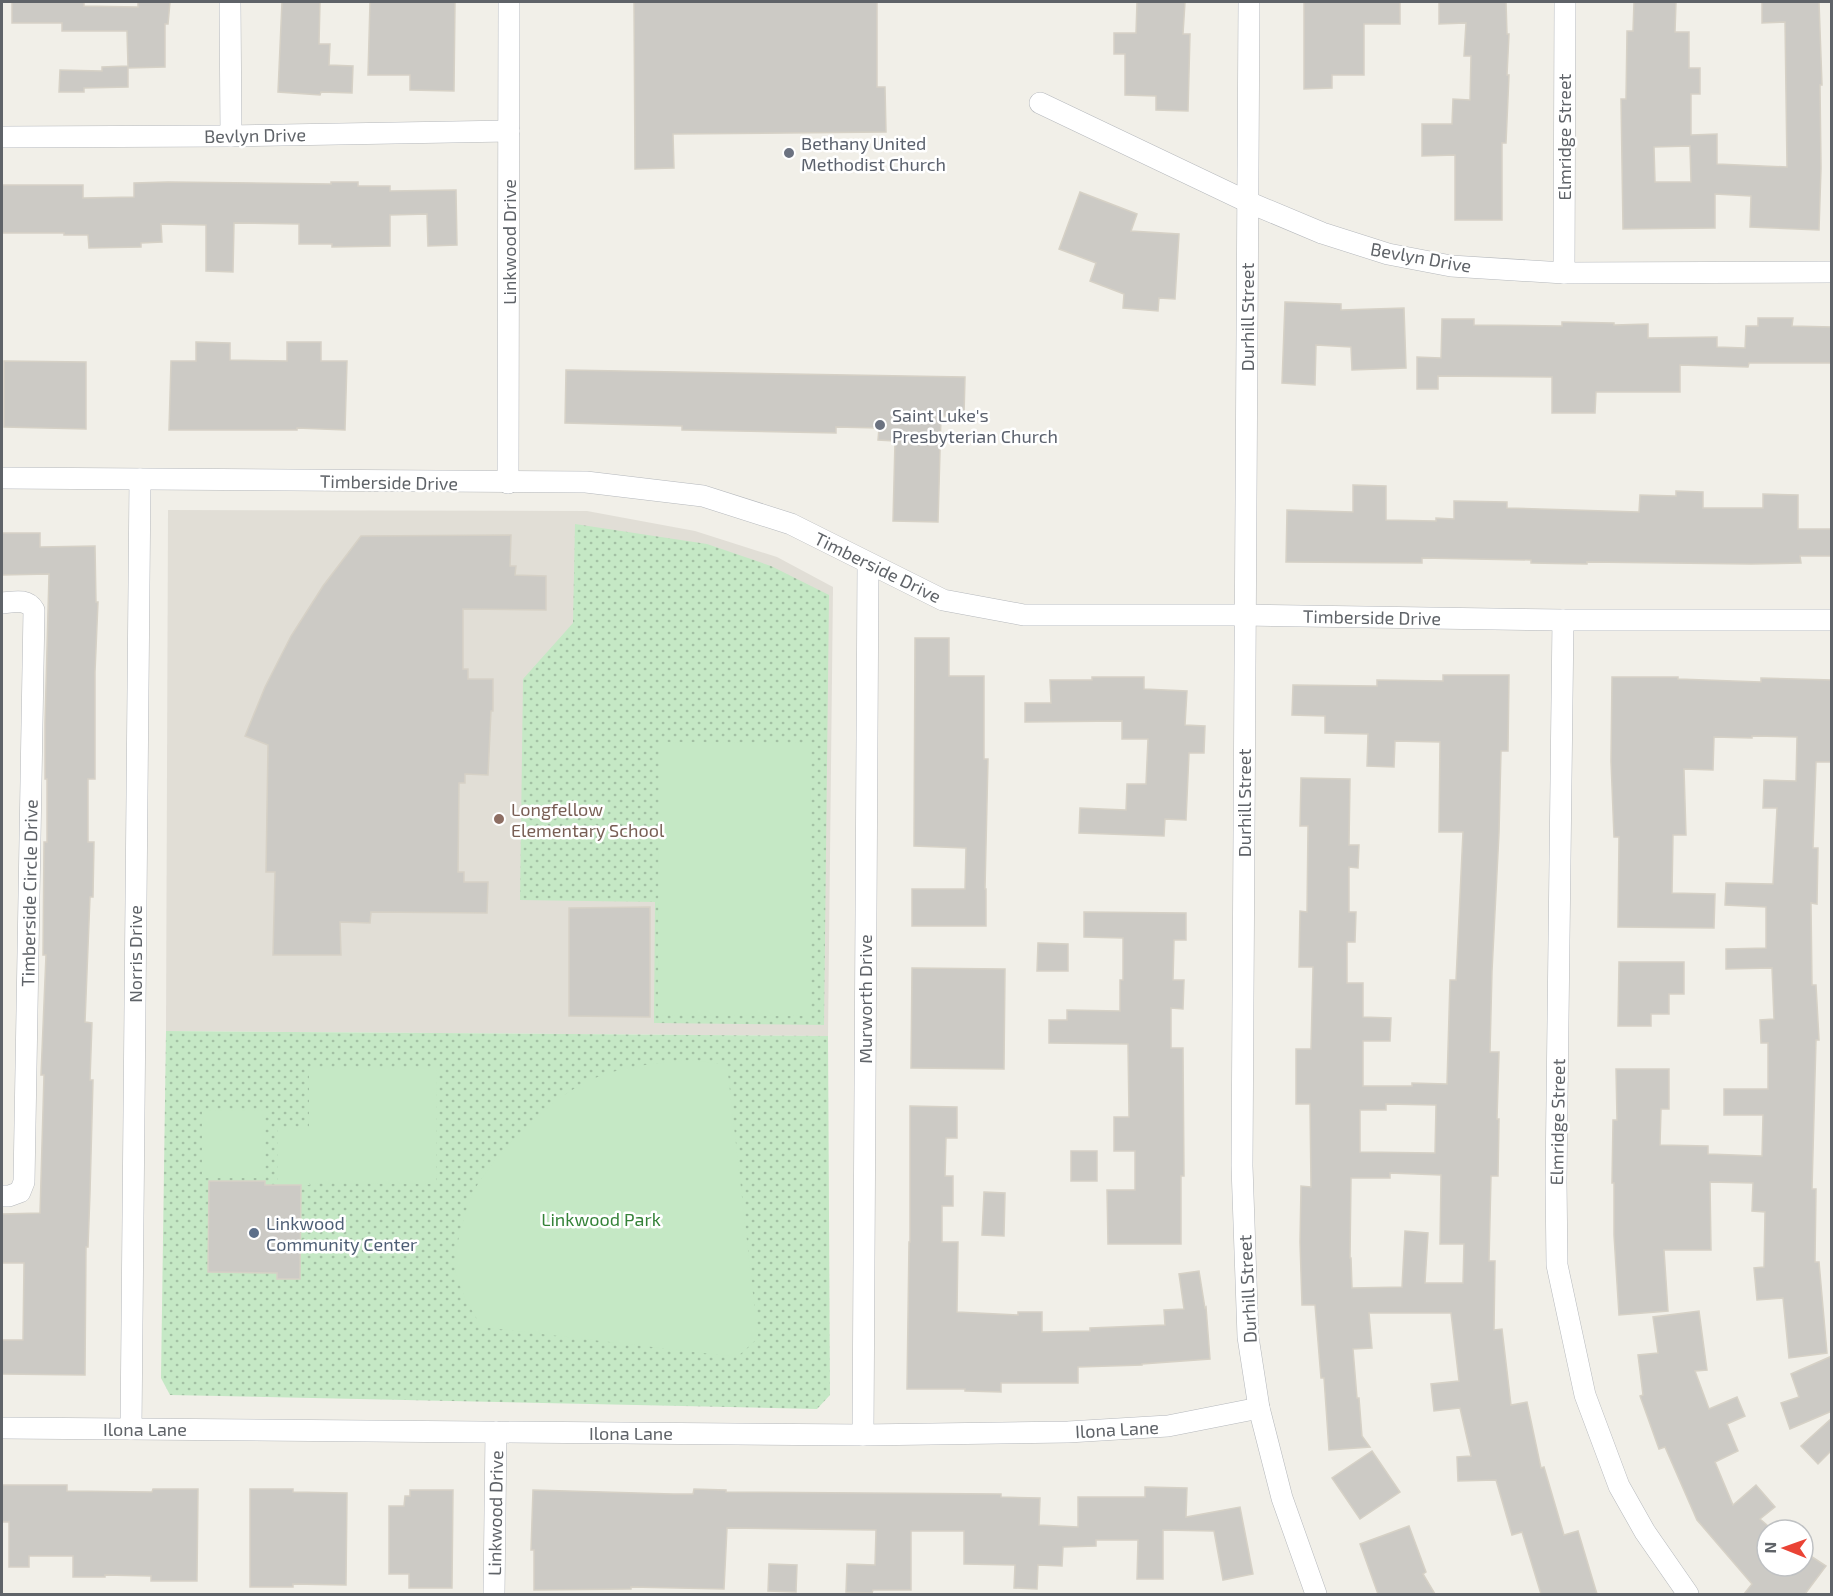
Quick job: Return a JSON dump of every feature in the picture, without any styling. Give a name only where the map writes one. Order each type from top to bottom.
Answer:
[{"type":"street","points":[[230,2],[231,136]]},
{"type":"street","name":"Linkwood Drive","points":[[508,483],[509,2]]},
{"type":"street","name":"Durhill Street","points":[[1249,2],[1242,1166],[1248,1337],[1259,1408],[1282,1498],[1316,1594]]},
{"type":"street","name":"Elmridge Street","points":[[1564,273],[1565,2]]},
{"type":"street","name":"Bevlyn Drive","points":[[1040,103],[1248,201],[1322,233],[1388,254],[1451,266],[1564,273],[1832,272]]},
{"type":"street","name":"Bevlyn Drive","points":[[2,137],[508,131]]},
{"type":"street","name":"Timberside Drive","points":[[2,478],[586,482],[703,496],[791,524],[943,600],[1024,615],[1832,620]]},
{"type":"street","name":"Norris Drive","points":[[130,1429],[140,479]]},
{"type":"street","name":"Murworth Drive","points":[[862,1435],[868,564]]},
{"type":"street","name":"Timberside Circle Drive","points":[[2,603],[26,601],[34,610],[24,1182],[20,1192],[2,1196]]},
{"type":"street","name":"Elmridge Street","points":[[1563,620],[1557,1265],[1585,1395],[1619,1486],[1645,1532],[1688,1594]]},
{"type":"street","name":"Ilona Lane","points":[[2,1428],[862,1435],[1068,1432],[1168,1426],[1259,1408]]},
{"type":"street","name":"Linkwood Drive","points":[[494,1594],[496,1432]]},
{"type":"shaded area","name":"Longfellow Elementary School","points":[[168,510],[587,511],[695,531],[777,557],[833,587],[828,1036],[166,1031]]},
{"type":"green space","points":[[575,524],[707,544],[771,566],[829,595],[824,1025],[654,1023],[655,902],[520,900],[523,679],[573,623]]},
{"type":"green space","points":[[659,742],[811,743],[810,1016],[658,1015]]},
{"type":"green space","name":"Linkwood Park","points":[[166,1031],[828,1036],[830,1395],[817,1409],[170,1395],[161,1378]]},
{"type":"green space","points":[[694,1060],[727,1065],[758,1338],[737,1357],[482,1327],[461,1288],[455,1268],[455,1258],[470,1199],[497,1158],[545,1110],[579,1086],[595,1078],[643,1065]]},
{"type":"green space","points":[[309,1069],[437,1069],[436,1184],[309,1183],[310,1185],[278,1185],[278,1128],[309,1128]]},
{"type":"green space","points":[[202,1110],[264,1111],[264,1178],[202,1178]]},
{"type":"building","points":[[12,2],[84,2],[84,6],[138,7],[138,2],[170,2],[168,24],[165,24],[165,67],[128,68],[128,87],[84,88],[84,92],[59,92],[60,70],[102,71],[102,67],[128,66],[127,31],[62,31],[62,23],[12,23]]},
{"type":"building","points":[[282,2],[320,2],[319,44],[330,44],[329,65],[353,66],[352,93],[321,92],[320,95],[278,92]]},
{"type":"building","points":[[370,2],[455,2],[454,91],[410,90],[410,75],[368,75]]},
{"type":"building","points":[[634,2],[877,2],[877,87],[885,87],[886,132],[673,134],[674,168],[635,169]]},
{"type":"building","points":[[1137,2],[1185,2],[1183,34],[1190,34],[1188,111],[1156,110],[1156,96],[1125,95],[1125,54],[1114,54],[1114,33],[1136,33]]},
{"type":"building","points":[[1304,2],[1400,2],[1400,24],[1364,24],[1364,75],[1332,75],[1332,88],[1304,89]]},
{"type":"building","points":[[1439,2],[1506,2],[1507,34],[1509,34],[1507,75],[1509,75],[1506,143],[1502,143],[1502,220],[1455,220],[1455,155],[1422,156],[1422,124],[1452,124],[1453,99],[1470,100],[1471,56],[1464,56],[1466,23],[1439,24]]},
{"type":"building","points":[[1634,2],[1676,2],[1675,32],[1689,32],[1689,68],[1700,68],[1700,94],[1691,94],[1691,135],[1717,134],[1717,164],[1787,167],[1785,22],[1762,23],[1762,2],[1819,2],[1822,85],[1820,85],[1819,230],[1750,227],[1751,196],[1715,194],[1715,228],[1623,229],[1621,99],[1626,99],[1627,31],[1633,31]],"holes":[[[1690,146],[1691,182],[1655,182],[1654,147]]]},
{"type":"building","points":[[331,182],[358,182],[358,186],[390,186],[390,191],[456,190],[457,245],[428,246],[427,214],[390,215],[390,246],[332,247],[332,244],[299,244],[299,224],[234,223],[233,272],[206,271],[206,225],[161,224],[162,242],[141,243],[141,247],[89,248],[88,235],[2,233],[2,185],[83,185],[83,198],[134,197],[134,183],[331,184]]},
{"type":"building","points":[[1080,192],[1137,214],[1131,231],[1179,234],[1175,299],[1159,298],[1158,311],[1123,308],[1124,294],[1090,281],[1096,263],[1059,249]]},
{"type":"building","points":[[1285,302],[1341,304],[1341,310],[1404,308],[1406,368],[1352,370],[1351,347],[1316,345],[1315,385],[1282,383]]},
{"type":"building","points":[[1758,318],[1793,318],[1792,326],[1832,327],[1832,363],[1749,363],[1748,367],[1680,365],[1680,392],[1596,392],[1595,413],[1552,413],[1552,377],[1438,376],[1438,389],[1417,389],[1417,357],[1441,358],[1442,319],[1474,319],[1474,325],[1562,326],[1562,322],[1648,324],[1648,338],[1717,337],[1717,347],[1745,348],[1746,326],[1758,326]]},
{"type":"building","points":[[196,342],[230,343],[230,360],[287,361],[287,342],[321,342],[321,361],[347,361],[345,430],[297,428],[297,430],[169,430],[171,361],[196,361]]},
{"type":"building","points":[[4,361],[86,362],[86,429],[4,427]]},
{"type":"building","points":[[566,370],[965,377],[964,416],[941,416],[938,522],[893,521],[895,441],[878,440],[879,428],[836,427],[836,433],[682,430],[682,426],[565,423]]},
{"type":"building","points":[[1353,485],[1386,486],[1386,520],[1454,519],[1454,501],[1507,502],[1507,508],[1639,512],[1640,495],[1676,496],[1676,491],[1703,492],[1703,508],[1763,508],[1763,494],[1798,495],[1798,529],[1832,529],[1832,556],[1800,556],[1801,563],[1751,564],[1531,563],[1531,560],[1422,558],[1422,563],[1286,562],[1287,510],[1353,512]]},
{"type":"building","points":[[2,533],[40,533],[40,547],[95,546],[96,602],[98,602],[95,672],[95,779],[88,779],[88,842],[94,842],[93,897],[90,897],[85,1022],[92,1023],[90,1080],[93,1080],[88,1247],[86,1247],[85,1375],[2,1374],[2,1340],[23,1340],[24,1263],[2,1263],[2,1214],[40,1213],[44,1075],[41,1075],[46,955],[43,955],[44,842],[47,842],[45,723],[49,574],[2,575]]},
{"type":"building","name":"Longfellow Elementary School","points":[[511,535],[510,566],[516,566],[515,575],[546,576],[546,610],[463,609],[463,669],[468,669],[468,679],[493,679],[493,711],[491,711],[488,775],[465,774],[465,783],[459,783],[458,872],[464,872],[464,882],[488,882],[487,913],[371,912],[370,923],[340,922],[341,955],[273,955],[275,872],[266,872],[268,745],[245,736],[265,687],[291,636],[323,586],[361,536]]},
{"type":"building","points":[[915,638],[949,638],[949,676],[984,676],[984,759],[988,759],[986,926],[912,926],[912,889],[965,889],[966,848],[914,846]]},
{"type":"building","points":[[1443,675],[1509,675],[1508,751],[1501,751],[1490,1052],[1499,1052],[1498,1176],[1491,1176],[1489,1261],[1495,1261],[1494,1330],[1502,1329],[1511,1405],[1527,1402],[1541,1468],[1544,1467],[1564,1535],[1578,1531],[1597,1594],[1541,1594],[1522,1532],[1512,1535],[1496,1480],[1458,1481],[1457,1457],[1471,1456],[1460,1408],[1434,1411],[1431,1384],[1459,1381],[1451,1313],[1369,1313],[1372,1348],[1353,1349],[1362,1436],[1370,1447],[1329,1450],[1324,1378],[1321,1378],[1315,1305],[1302,1305],[1301,1186],[1311,1187],[1310,1104],[1296,1104],[1296,1049],[1311,1049],[1313,967],[1299,967],[1300,911],[1307,912],[1308,826],[1300,826],[1301,778],[1350,779],[1349,845],[1359,845],[1358,868],[1349,867],[1349,912],[1356,912],[1355,942],[1347,942],[1347,983],[1363,983],[1363,1017],[1391,1018],[1390,1041],[1363,1041],[1363,1086],[1412,1086],[1412,1083],[1447,1084],[1450,980],[1456,980],[1463,832],[1439,832],[1440,742],[1395,741],[1394,767],[1367,766],[1368,734],[1325,733],[1325,716],[1292,715],[1293,685],[1377,686],[1377,680],[1443,681]],"holes":[[[1386,1104],[1436,1105],[1435,1153],[1360,1152],[1360,1110],[1386,1110]],[[1390,1173],[1441,1175],[1440,1244],[1464,1244],[1463,1283],[1425,1283],[1428,1233],[1405,1231],[1402,1287],[1352,1288],[1351,1178],[1390,1178]]]},
{"type":"building","points":[[1092,677],[1144,677],[1144,689],[1187,691],[1185,725],[1205,726],[1204,753],[1189,753],[1186,820],[1165,819],[1164,836],[1079,833],[1080,808],[1126,810],[1127,784],[1146,784],[1148,739],[1122,739],[1122,721],[1025,722],[1025,703],[1051,703],[1050,680],[1092,680]]},
{"type":"building","points":[[1612,677],[1678,677],[1678,679],[1761,682],[1761,678],[1832,680],[1832,762],[1816,762],[1813,848],[1818,848],[1817,904],[1811,903],[1812,985],[1816,985],[1819,1040],[1816,1040],[1812,1189],[1816,1189],[1815,1262],[1819,1262],[1827,1353],[1789,1358],[1783,1298],[1757,1300],[1754,1268],[1764,1267],[1765,1212],[1752,1211],[1753,1183],[1710,1182],[1711,1250],[1664,1250],[1668,1311],[1619,1315],[1614,1235],[1614,1183],[1612,1183],[1613,1120],[1617,1120],[1616,1069],[1669,1069],[1669,1109],[1661,1109],[1660,1145],[1708,1146],[1708,1154],[1762,1156],[1763,1115],[1724,1115],[1724,1089],[1768,1089],[1768,1043],[1761,1043],[1760,1020],[1774,1019],[1772,968],[1726,969],[1726,949],[1766,948],[1766,907],[1725,905],[1726,883],[1773,884],[1777,808],[1763,808],[1764,780],[1796,781],[1797,737],[1714,737],[1713,770],[1684,769],[1686,835],[1673,835],[1672,893],[1715,894],[1714,928],[1618,927],[1619,837],[1614,837],[1611,761]]},
{"type":"building","points":[[650,907],[650,1017],[569,1016],[569,908]]},
{"type":"building","points":[[1084,912],[1186,913],[1186,940],[1174,940],[1173,980],[1184,980],[1183,1009],[1171,1008],[1171,1048],[1183,1048],[1184,1176],[1181,1176],[1181,1244],[1108,1244],[1107,1190],[1135,1190],[1135,1151],[1114,1151],[1114,1117],[1129,1117],[1128,1044],[1049,1043],[1049,1020],[1067,1020],[1067,1010],[1120,1011],[1123,938],[1084,937]]},
{"type":"building","points":[[1038,943],[1068,944],[1068,971],[1037,971]]},
{"type":"building","points":[[1619,962],[1684,962],[1684,994],[1669,994],[1669,1014],[1651,1014],[1651,1026],[1618,1026]]},
{"type":"building","points":[[912,968],[1005,969],[1004,1069],[911,1068]]},
{"type":"building","points":[[910,1106],[957,1107],[957,1138],[946,1138],[945,1176],[953,1176],[953,1206],[942,1206],[942,1242],[958,1242],[957,1312],[1018,1315],[1018,1312],[1042,1312],[1042,1332],[1165,1325],[1164,1310],[1184,1309],[1179,1274],[1199,1271],[1206,1307],[1210,1359],[1142,1365],[1078,1367],[1078,1383],[1001,1383],[1001,1392],[965,1391],[965,1389],[907,1389]]},
{"type":"building","points":[[1071,1151],[1097,1151],[1097,1181],[1071,1181]]},
{"type":"building","name":"Linkwood Community Center","points":[[209,1181],[265,1181],[265,1185],[301,1185],[300,1279],[277,1279],[277,1273],[208,1272]]},
{"type":"building","points":[[984,1192],[1005,1193],[1004,1236],[982,1235]]},
{"type":"building","points":[[1699,1311],[1707,1370],[1695,1371],[1709,1409],[1737,1397],[1745,1416],[1727,1424],[1738,1451],[1715,1462],[1733,1505],[1756,1485],[1775,1507],[1761,1518],[1755,1518],[1755,1578],[1815,1578],[1815,1559],[1826,1566],[1805,1594],[1744,1594],[1752,1584],[1697,1520],[1665,1447],[1659,1449],[1640,1396],[1643,1395],[1638,1355],[1658,1353],[1653,1317]]},
{"type":"building","points":[[1832,1356],[1832,1411],[1790,1429],[1781,1403],[1799,1397],[1791,1374]]},
{"type":"building","points":[[1832,1418],[1832,1450],[1818,1464],[1801,1446]]},
{"type":"building","points":[[1372,1451],[1400,1492],[1360,1519],[1332,1478]]},
{"type":"building","points":[[2,1485],[67,1485],[67,1491],[152,1492],[153,1489],[198,1489],[197,1581],[151,1581],[151,1576],[73,1577],[73,1556],[29,1556],[29,1567],[9,1567],[9,1522],[2,1522]]},
{"type":"building","points":[[1145,1487],[1187,1488],[1186,1517],[1240,1507],[1253,1574],[1223,1580],[1214,1531],[1163,1530],[1163,1579],[1137,1579],[1138,1540],[1096,1540],[1096,1546],[1063,1547],[1062,1566],[1038,1565],[1037,1589],[1014,1588],[1015,1565],[964,1564],[964,1531],[911,1531],[911,1590],[846,1592],[847,1564],[875,1565],[876,1530],[727,1528],[724,1589],[631,1587],[631,1589],[534,1590],[534,1550],[531,1550],[533,1490],[673,1494],[693,1494],[694,1489],[726,1490],[726,1492],[1001,1494],[1001,1497],[1040,1498],[1039,1525],[1078,1527],[1078,1497],[1145,1497]]},
{"type":"building","points":[[250,1489],[347,1493],[346,1585],[293,1584],[293,1587],[250,1587]]},
{"type":"building","points":[[410,1490],[453,1490],[452,1588],[409,1588],[409,1574],[389,1574],[389,1506],[404,1506],[405,1496],[410,1496]]},
{"type":"building","points":[[1409,1526],[1426,1572],[1423,1574],[1435,1594],[1378,1594],[1360,1544]]},
{"type":"building","points":[[769,1564],[797,1565],[796,1592],[768,1591]]},
{"type":"place","name":"Bethany United Methodist Church","points":[[789,153]]},
{"type":"place","name":"Saint Luke's Presbyterian Church","points":[[880,425]]},
{"type":"place","name":"Longfellow Elementary School","points":[[499,819]]},
{"type":"place","name":"Linkwood Community Center","points":[[254,1233]]}]
